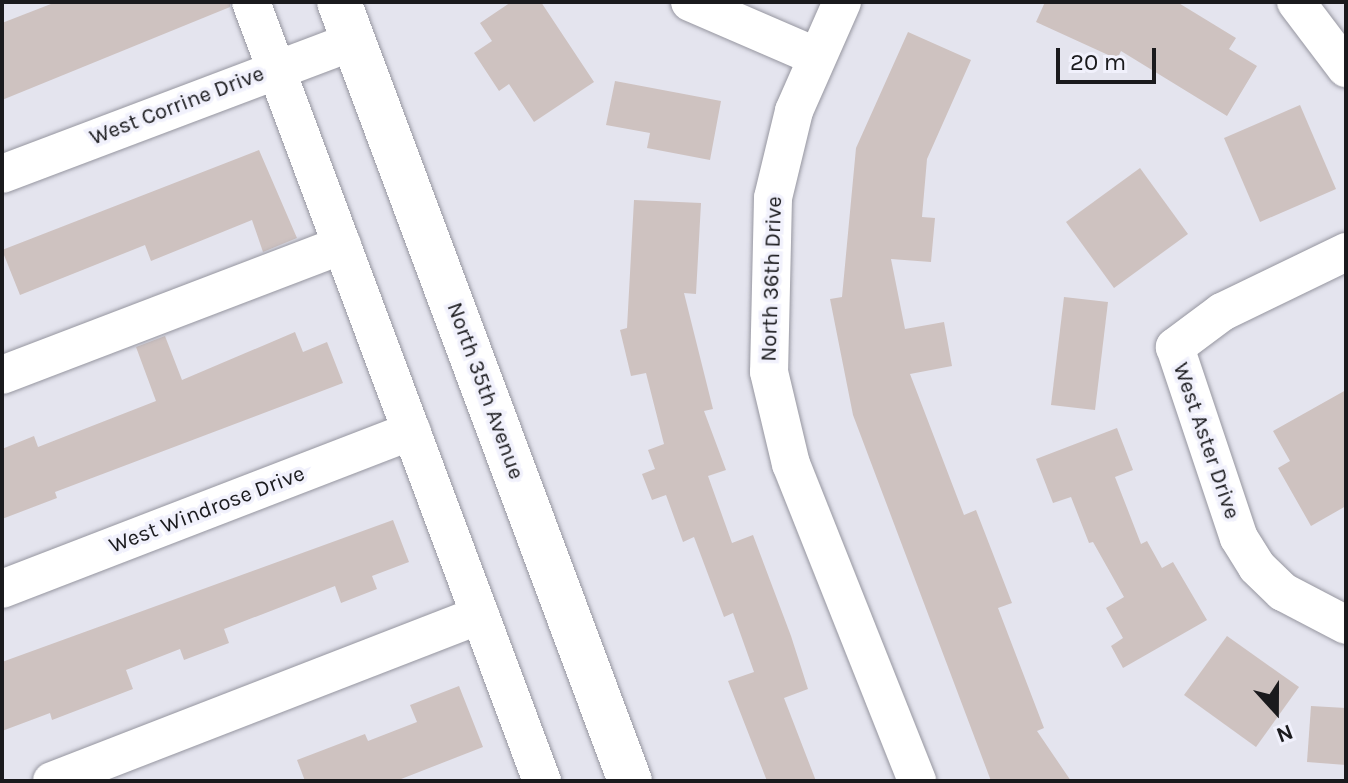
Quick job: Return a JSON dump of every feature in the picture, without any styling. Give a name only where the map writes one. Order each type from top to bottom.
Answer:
[{"type":"main road","name":"North 35th Avenue","points":[[347,22],[620,778]]},
{"type":"street","points":[[251,2],[542,781]]},
{"type":"street","points":[[690,2],[817,57]]},
{"type":"street","name":"North 36th Drive","points":[[842,2],[794,111],[773,198],[769,372],[791,464],[917,781]]},
{"type":"street","points":[[1296,2],[1346,68]]},
{"type":"street","name":"West Corrine Drive","points":[[2,174],[275,68],[347,22]]},
{"type":"street","points":[[2,375],[342,245]]},
{"type":"street","name":"West Aster Drive","points":[[1346,252],[1222,312],[1175,347],[1220,492],[1245,547],[1283,592],[1346,625]]},
{"type":"street","name":"West Windrose Drive","points":[[2,589],[412,431]]},
{"type":"street","points":[[52,781],[480,615]]},
{"type":"building","points":[[56,2],[230,2],[230,7],[2,100],[2,23]]},
{"type":"building","points":[[511,2],[541,2],[594,82],[534,122],[509,84],[499,91],[474,53],[492,41],[480,23]]},
{"type":"building","points":[[1045,2],[1177,2],[1236,38],[1229,49],[1257,66],[1227,116],[1121,51],[1117,59],[1036,22]]},
{"type":"building","points":[[908,32],[971,60],[927,159],[922,217],[935,218],[931,262],[891,259],[905,329],[944,322],[952,366],[910,374],[964,515],[976,510],[1012,603],[998,608],[1044,728],[1037,731],[1071,781],[991,781],[853,415],[830,299],[842,297],[856,148]]},
{"type":"building","points":[[615,81],[721,101],[710,160],[647,148],[650,133],[606,125]]},
{"type":"building","points":[[1300,105],[1336,189],[1260,222],[1224,138]]},
{"type":"building","points":[[259,150],[297,238],[263,252],[252,220],[151,261],[145,245],[20,295],[2,250]]},
{"type":"building","points":[[1140,168],[1188,234],[1114,288],[1066,222]]},
{"type":"building","points":[[634,200],[701,203],[696,294],[684,293],[713,409],[704,411],[726,470],[708,476],[732,543],[753,535],[791,636],[808,689],[784,698],[816,781],[767,781],[728,681],[754,672],[733,613],[724,617],[694,537],[683,542],[666,495],[652,500],[642,474],[655,469],[648,450],[664,444],[646,373],[631,376],[620,330],[627,328]]},
{"type":"building","points":[[1064,297],[1108,302],[1095,410],[1051,405]]},
{"type":"building","points":[[295,332],[303,352],[327,342],[343,383],[55,492],[57,498],[2,519],[2,449],[34,436],[38,447],[156,401],[136,347],[165,336],[182,380]]},
{"type":"building","points":[[1346,390],[1346,506],[1311,526],[1278,468],[1290,461],[1273,431]]},
{"type":"building","points":[[1117,428],[1133,470],[1115,477],[1141,544],[1147,541],[1162,568],[1173,562],[1207,620],[1123,668],[1111,646],[1123,638],[1106,608],[1124,597],[1093,542],[1089,543],[1071,497],[1053,503],[1036,459]]},
{"type":"building","points":[[393,520],[409,562],[372,576],[377,589],[341,603],[335,586],[224,629],[229,643],[184,660],[180,649],[126,670],[133,689],[52,720],[50,713],[2,731],[2,662]]},
{"type":"building","points":[[1227,636],[1299,687],[1256,747],[1184,695]]},
{"type":"building","points":[[459,686],[483,747],[396,781],[305,781],[297,760],[365,734],[368,741],[417,722],[410,705]]},
{"type":"building","points":[[1311,706],[1346,708],[1346,765],[1307,762]]}]
